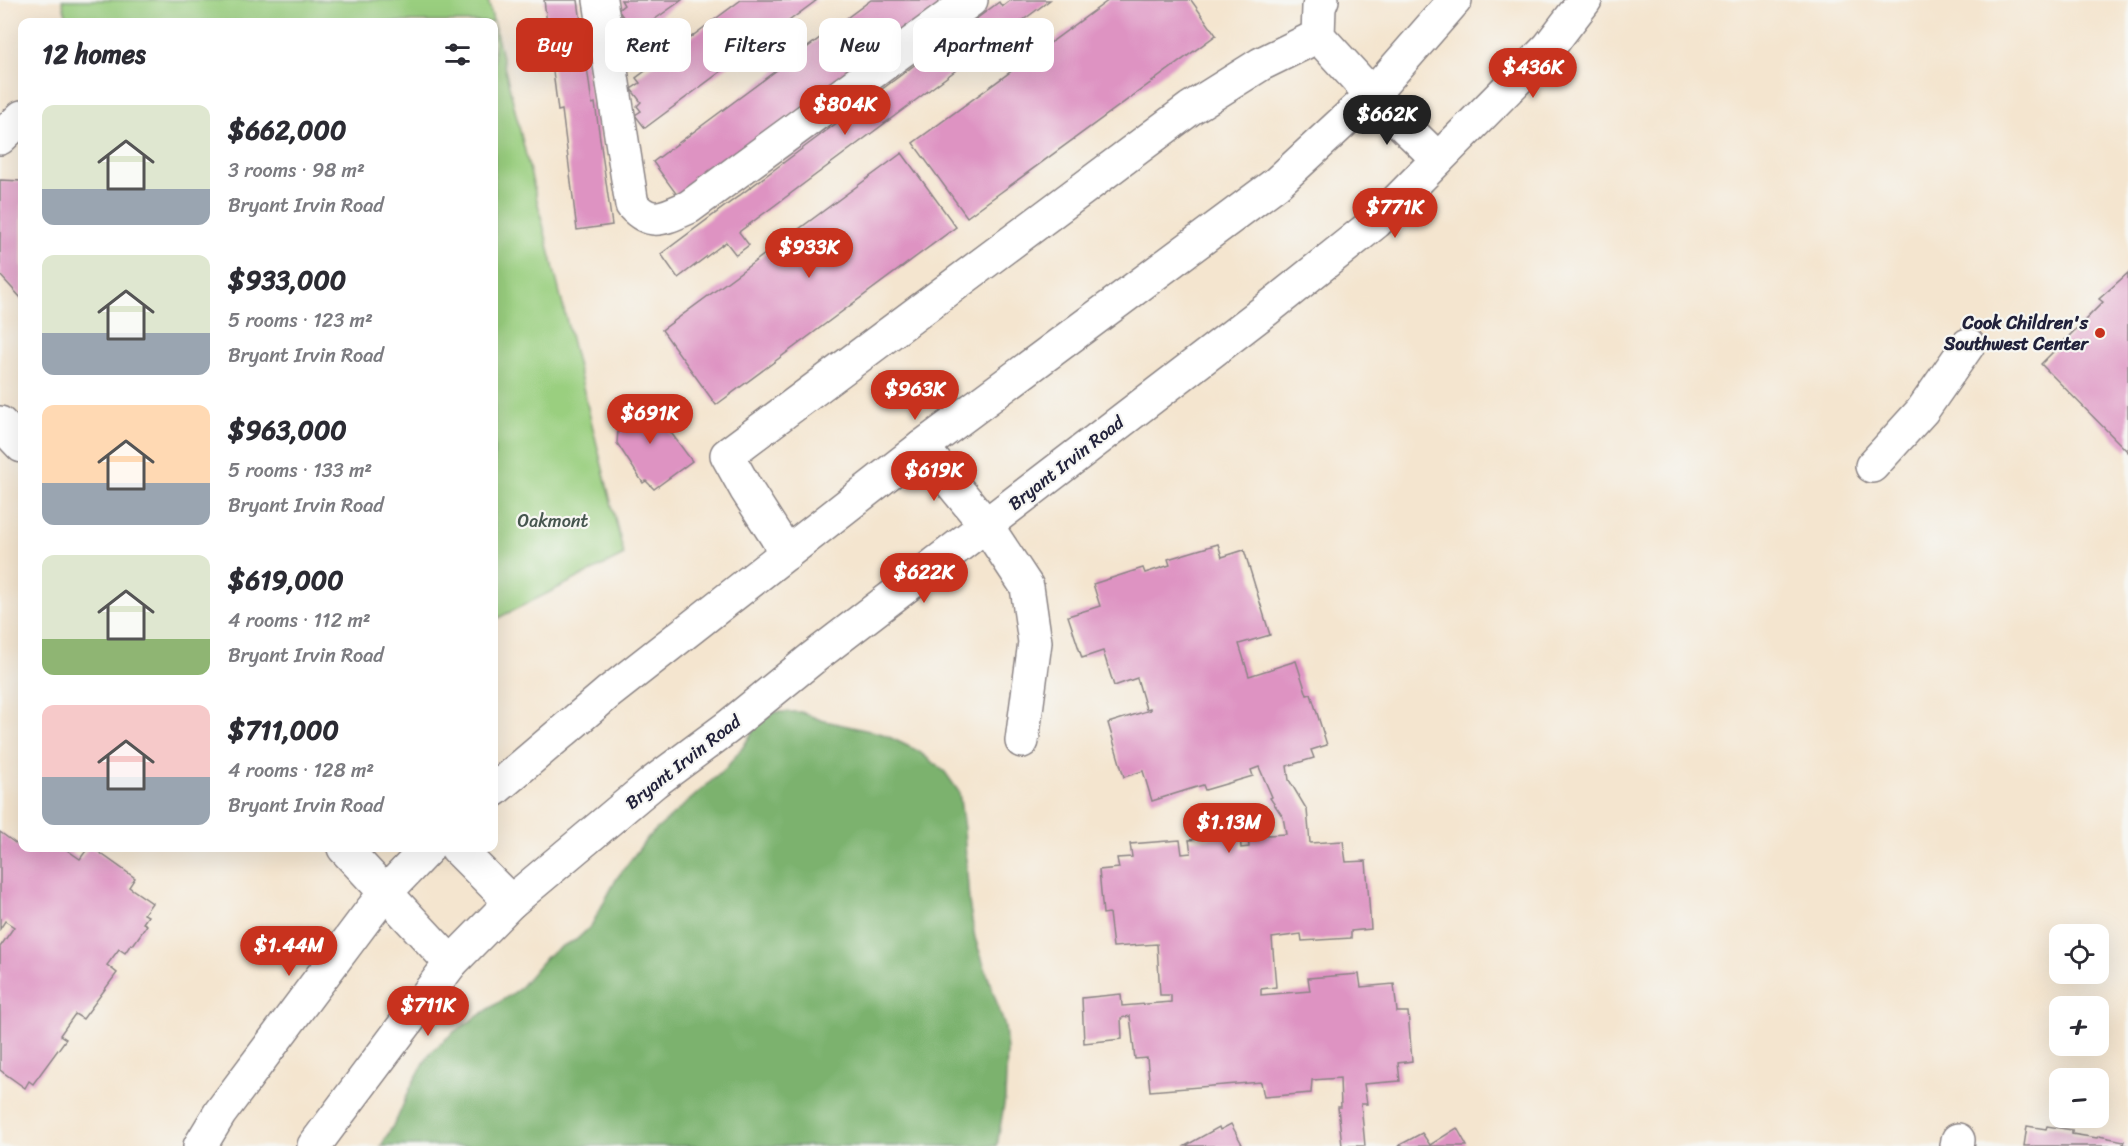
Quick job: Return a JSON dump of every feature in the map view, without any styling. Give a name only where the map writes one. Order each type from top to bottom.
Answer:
[{"type":"main road","points":[[600,0],[632,205],[641,216],[659,219],[688,207],[970,0]]},
{"type":"main road","points":[[1322,0],[1319,7],[1318,36],[1372,95],[1438,159]]},
{"type":"main road","points":[[498,787],[608,693],[922,447],[1277,183],[1372,95],[1455,0]]},
{"type":"main road","name":"Bryant Irvin Road","points":[[314,1146],[451,963],[511,902],[654,782],[1266,310],[1376,222],[1549,47],[1586,0]]},
{"type":"main road","points":[[787,553],[727,455],[1191,108],[1261,64],[1318,36]]},
{"type":"main road","points":[[0,138],[18,121]]},
{"type":"main road","points":[[1872,466],[1922,411],[1968,345]]},
{"type":"main road","points":[[0,423],[18,442]]},
{"type":"main road","points":[[922,447],[986,525],[1027,587],[1035,642],[1022,741]]},
{"type":"main road","points":[[348,852],[451,963]]},
{"type":"main road","points":[[200,1146],[220,1113],[385,893],[424,852]]},
{"type":"main road","points":[[461,852],[511,902]]},
{"type":"green space","points":[[62,0],[488,0],[492,18],[67,18]]},
{"type":"green space","name":"Oakmont","points":[[498,40],[624,555],[498,618]]},
{"type":"green space","points":[[774,712],[801,712],[821,720],[883,734],[918,751],[945,772],[959,792],[969,902],[975,938],[1005,1027],[1007,1051],[1005,1099],[997,1146],[381,1146],[430,1053],[455,1031],[518,990],[546,957],[576,940],[591,926],[617,878],[648,837],[726,768],[756,726]]},
{"type":"building","points":[[544,0],[578,0],[580,18],[546,18]]},
{"type":"building","points":[[621,0],[682,0],[656,18],[624,18],[618,10],[624,5]]},
{"type":"building","points":[[741,0],[817,0],[793,18],[717,18]]},
{"type":"building","points":[[871,0],[949,0],[925,18],[913,18],[913,27],[901,36],[901,18],[847,18]]},
{"type":"building","points":[[1011,0],[1050,0],[1026,18],[978,18],[999,2],[1002,7]]},
{"type":"building","points":[[1109,0],[1191,0],[1216,35],[967,217],[913,143],[1010,72],[1054,72],[1054,40]]},
{"type":"building","points":[[703,28],[703,72],[720,72],[645,128],[635,115],[641,111],[637,106],[641,102],[631,89],[640,83],[636,78],[644,72],[691,72],[691,37]]},
{"type":"building","points":[[819,39],[819,72],[852,72],[680,199],[653,162],[774,72],[807,72],[807,48]]},
{"type":"building","points":[[913,66],[913,72],[953,72],[739,232],[749,245],[736,255],[726,242],[678,278],[661,254]]},
{"type":"building","points":[[553,72],[588,72],[592,104],[595,103],[612,225],[577,230],[562,110],[558,111]]},
{"type":"building","points":[[902,153],[956,227],[716,405],[662,330]]},
{"type":"building","points":[[0,180],[18,181],[18,295],[0,275]]},
{"type":"building","name":"Cook Children's Southwest Center","points":[[2128,273],[2128,452],[2041,364],[2103,302],[2099,299]]},
{"type":"building","points":[[646,399],[692,461],[654,489],[646,481],[643,483],[617,443],[619,418]]},
{"type":"building","points":[[1218,544],[1222,557],[1244,550],[1270,635],[1239,644],[1249,676],[1296,661],[1307,695],[1311,694],[1327,745],[1311,750],[1314,758],[1287,766],[1289,780],[1307,810],[1310,843],[1343,841],[1346,862],[1366,861],[1371,929],[1351,931],[1351,938],[1302,941],[1301,934],[1272,938],[1276,987],[1261,989],[1261,995],[1310,991],[1308,978],[1359,974],[1361,987],[1394,984],[1397,1012],[1408,1012],[1412,1061],[1398,1063],[1400,1081],[1364,1084],[1367,1104],[1361,1104],[1365,1146],[1342,1146],[1338,1107],[1341,1107],[1340,1078],[1312,1080],[1311,1093],[1264,1097],[1261,1082],[1150,1091],[1147,1058],[1135,1059],[1130,1016],[1121,1018],[1122,1039],[1084,1043],[1082,998],[1121,994],[1122,1006],[1171,1002],[1171,995],[1160,995],[1157,944],[1113,947],[1109,913],[1103,914],[1099,870],[1119,868],[1117,858],[1132,857],[1130,844],[1180,840],[1182,854],[1191,853],[1189,840],[1240,835],[1241,848],[1249,847],[1248,836],[1286,834],[1283,817],[1270,798],[1272,797],[1259,767],[1251,770],[1253,776],[1205,790],[1203,785],[1152,801],[1143,771],[1124,777],[1108,723],[1150,710],[1150,708],[1146,709],[1137,678],[1114,686],[1103,651],[1082,658],[1068,616],[1100,606],[1093,584],[1143,568],[1145,573],[1170,565],[1168,559]]},
{"type":"building","points":[[0,832],[18,845],[18,852],[70,852],[80,859],[85,852],[99,852],[135,878],[129,887],[152,903],[144,914],[148,916],[143,923],[147,925],[133,945],[131,944],[125,953],[119,949],[107,965],[117,973],[83,1019],[75,1014],[60,1035],[66,1039],[33,1084],[29,1081],[25,1088],[0,1070],[0,947],[14,927],[5,921],[0,929]]},
{"type":"building","points":[[1231,1124],[1243,1146],[1185,1146],[1219,1127],[1220,1130]]},
{"type":"building","points":[[2027,1126],[2046,1129],[2047,1126],[2072,1130],[2072,1134],[2124,1141],[2123,1144],[2128,1146],[2024,1146]]},
{"type":"building","points":[[1457,1128],[1467,1146],[1398,1146],[1422,1133],[1430,1145]]},
{"type":"place","name":"Cook Children's Southwest Center","points":[[2100,333]]}]
